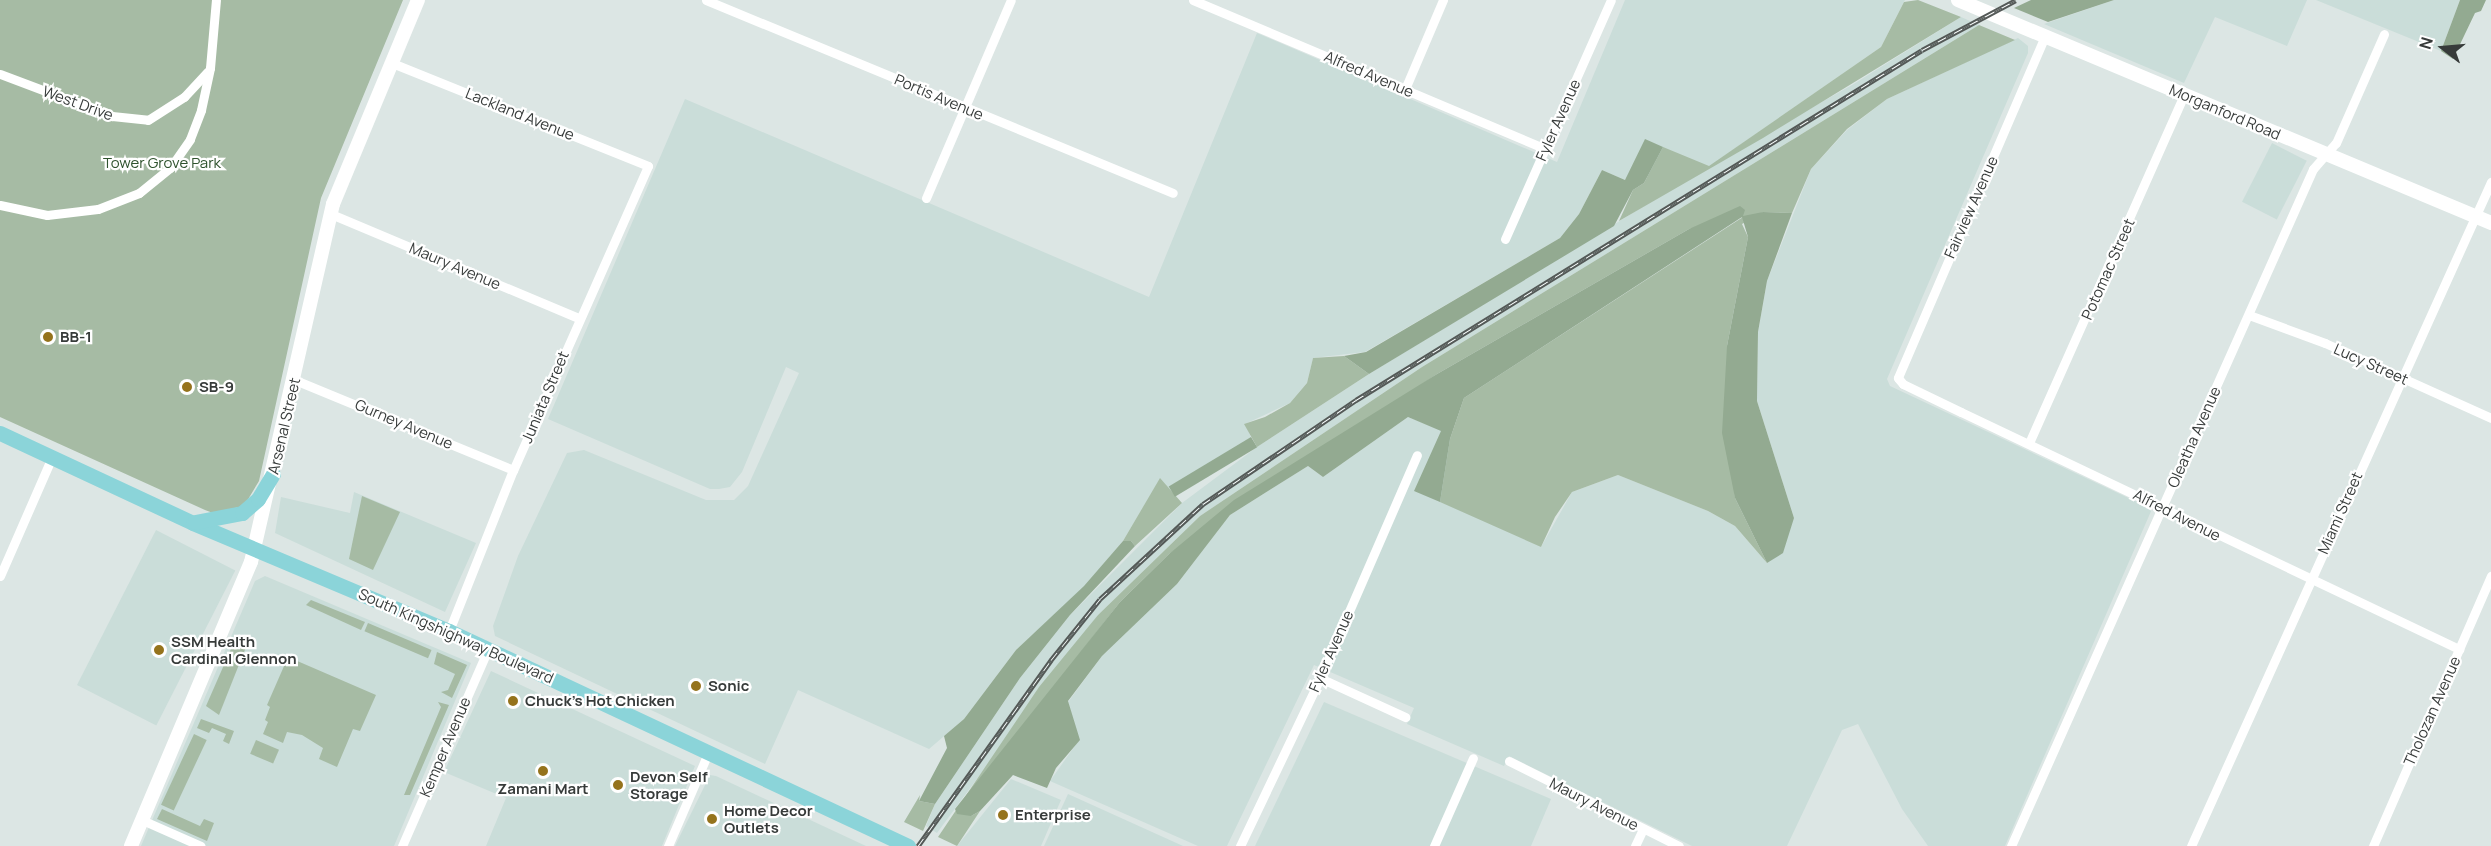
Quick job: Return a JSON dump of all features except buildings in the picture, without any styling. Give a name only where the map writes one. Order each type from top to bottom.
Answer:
[{"type":"main road","name":"Arsenal Street","points":[[131,846],[255,550],[331,214],[418,0]]},
{"type":"main road","name":"Morganford Road","points":[[1958,0],[2491,223]]},
{"type":"main road","name":"South Kingshighway Boulevard","points":[[0,433],[193,523],[449,631],[908,846]]},
{"type":"main road","points":[[193,523],[242,513],[258,499],[273,474]]},
{"type":"street","points":[[0,205],[23,213],[70,214],[98,209],[139,193],[170,168],[190,139],[201,110],[210,68],[216,0]]},
{"type":"street","name":"Portis Avenue","points":[[706,0],[1173,193]]},
{"type":"street","points":[[926,198],[1011,0]]},
{"type":"street","name":"Alfred Avenue","points":[[1193,0],[1545,149]]},
{"type":"street","points":[[1405,89],[1443,0]]},
{"type":"street","name":"Fyler Avenue","points":[[1505,240],[1611,0]]},
{"type":"street","name":"Oleatha Avenue","points":[[2011,846],[2313,169],[2336,143],[2384,34]]},
{"type":"street","name":"Fairview Avenue","points":[[1898,378],[2045,36]]},
{"type":"street","name":"Lackland Avenue","points":[[392,63],[648,166]]},
{"type":"street","name":"West Drive","points":[[0,74],[112,116],[148,120],[184,97],[210,68]]},
{"type":"street","name":"Potomac Street","points":[[2029,443],[2184,95]]},
{"type":"street","name":"Juniata Street","points":[[449,631],[513,470],[648,166]]},
{"type":"street","name":"Miami Street","points":[[2191,846],[2469,225],[2476,217],[2491,183]]},
{"type":"street","name":"Maury Avenue","points":[[331,214],[579,318]]},
{"type":"street","name":"Lucy Street","points":[[2249,315],[2401,377],[2491,418]]},
{"type":"street","name":"Alfred Avenue","points":[[1898,378],[1903,384],[2163,506],[2310,580],[2459,649]]},
{"type":"street","name":"Gurney Avenue","points":[[295,380],[513,470]]},
{"type":"street","name":"Fyler Avenue","points":[[1240,846],[1320,678],[1417,455]]},
{"type":"street","points":[[0,576],[52,457]]},
{"type":"street","name":"Tholozan Avenue","points":[[2373,846],[2491,576]]},
{"type":"street","name":"Kemper Avenue","points":[[402,846],[488,649]]},
{"type":"street","points":[[1320,678],[1405,717]]},
{"type":"street","points":[[668,846],[709,752]]},
{"type":"street","points":[[1434,846],[1473,758]]},
{"type":"street","name":"Maury Avenue","points":[[1509,761],[1678,846]]},
{"type":"street","points":[[142,820],[201,846]]},
{"type":"street","points":[[1635,846],[1643,829]]},
{"type":"shaded area","points":[[1625,0],[1905,0],[1881,47],[1714,163],[1852,85],[1961,17],[1979,25],[1422,367],[1200,516],[1098,615],[937,833],[926,826],[935,804],[1020,678],[1070,615],[1182,503],[1257,447],[1369,374],[1708,167],[1625,180],[1602,170],[1579,214],[1560,238],[1365,352],[1313,358],[1307,383],[1290,403],[1245,424],[1251,437],[1174,494],[1160,479],[1123,541],[1085,586],[1016,650],[964,719],[929,749],[798,690],[765,764],[495,636],[493,626],[518,556],[567,453],[584,450],[706,500],[734,500],[748,486],[799,373],[786,367],[742,472],[730,487],[710,489],[548,419],[685,99],[1149,297],[1257,33],[1557,162]]},
{"type":"shaded area","points":[[2114,0],[2307,0],[2287,46],[2215,17],[2184,83],[2044,24]]},
{"type":"shaded area","points":[[2316,0],[2460,0],[2441,51]]},
{"type":"shaded area","points":[[2018,38],[2028,46],[2028,53],[1887,379],[1890,386],[2152,509],[2005,846],[1928,846],[1902,809],[1858,724],[1842,730],[1787,846],[1692,846],[1509,756],[1504,766],[1407,724],[1414,708],[1314,665],[1227,846],[1198,846],[1050,781],[1079,740],[1068,702],[1102,656],[1177,584],[1230,515],[1308,466],[1323,477],[1408,417],[1441,430],[1541,547],[1572,492],[1618,475],[1708,511],[1735,526],[1767,563],[1794,518],[1757,401],[1758,332],[1767,281],[1811,169],[1847,130],[1887,99]]},
{"type":"shaded area","points":[[2272,143],[2307,161],[2277,220],[2242,202]]},
{"type":"shaded area","points":[[354,492],[476,543],[445,612],[275,533],[281,497],[350,513]]},
{"type":"shaded area","points":[[156,530],[235,570],[156,725],[77,685]]},
{"type":"shaded area","points":[[265,576],[471,663],[394,846],[141,846],[255,581]]},
{"type":"shaded area","points":[[491,671],[695,766],[662,846],[486,846],[506,798],[444,772]]},
{"type":"shaded area","points":[[1324,702],[1551,799],[1531,846],[1255,846]]},
{"type":"shaded area","points":[[710,775],[716,776],[866,846],[675,846]]},
{"type":"shaded area","points":[[1011,779],[1061,800],[1041,846],[957,846]]},
{"type":"shaded area","points":[[1068,794],[1183,846],[1044,846]]},
{"type":"green space","name":"Tower Grove Park","points":[[0,0],[403,0],[321,198],[259,481],[244,506],[213,513],[0,417]]},
{"type":"green space","points":[[1918,0],[1961,17],[1763,138],[1619,221],[1633,190],[1644,183],[1663,147],[1709,166],[1881,47],[1904,2]]},
{"type":"green space","points":[[2031,0],[2114,0],[2048,22],[2014,8]]},
{"type":"green space","points":[[2460,0],[2486,0],[2481,11],[2475,13],[2453,59],[2441,51]]},
{"type":"green space","points":[[1979,25],[2015,40],[1887,99],[1847,129],[1811,169],[1792,213],[1763,212],[1742,224],[1748,237],[1727,346],[1735,498],[1767,563],[1735,526],[1708,511],[1618,475],[1572,492],[1555,517],[1541,547],[1440,502],[1450,439],[1464,398],[1743,217],[1689,229],[1437,374],[1169,554],[1120,602],[1056,684],[971,816],[980,811],[957,846],[938,837],[1039,687],[1098,615],[1200,516],[1422,367]]},
{"type":"green space","points":[[1645,139],[1663,147],[1644,183],[1633,190],[1614,226],[1369,374],[1344,356],[1366,352],[1560,238],[1579,214],[1602,170],[1625,180]]},
{"type":"green space","points":[[1740,206],[1745,210],[1743,216],[1763,212],[1792,213],[1767,281],[1758,332],[1757,401],[1794,518],[1783,553],[1767,563],[1735,498],[1722,433],[1727,346],[1748,237],[1742,217],[1464,398],[1450,439],[1440,502],[1414,491],[1441,431],[1408,417],[1323,477],[1308,466],[1230,515],[1177,584],[1102,656],[1068,701],[1080,740],[1056,768],[1047,788],[1013,775],[980,811],[971,816],[957,814],[955,809],[1120,602],[1169,554],[1234,500],[1437,374],[1689,229]]},
{"type":"green space","points":[[1344,356],[1369,374],[1257,447],[1244,424],[1265,417],[1290,403],[1307,383],[1313,358]]},
{"type":"green space","points":[[1251,437],[1257,447],[1175,497],[1169,486]]},
{"type":"green space","points":[[1160,478],[1182,503],[1135,546],[1131,541],[1123,541]]},
{"type":"green space","points":[[362,496],[400,512],[373,570],[349,559]]},
{"type":"green space","points":[[1123,541],[1131,541],[1135,546],[1070,615],[1020,678],[935,804],[919,801],[947,748],[944,736],[964,719],[1016,650],[1084,586]]},
{"type":"green space","points":[[311,600],[365,622],[361,630],[306,605]]},
{"type":"green space","points":[[368,623],[432,650],[428,658],[364,631]]},
{"type":"green space","points":[[234,642],[246,647],[219,715],[206,706]]},
{"type":"green space","points":[[437,652],[467,665],[452,698],[441,692],[448,690],[455,674],[434,664]]},
{"type":"green space","points":[[288,657],[376,695],[360,731],[353,729],[337,767],[319,759],[323,748],[302,735],[287,732],[283,743],[263,734],[268,722],[265,720],[270,707],[267,705]]},
{"type":"green space","points":[[438,702],[449,705],[410,795],[404,795],[441,707]]},
{"type":"green space","points":[[201,719],[234,731],[229,744],[223,741],[226,734],[212,728],[209,733],[197,728]]},
{"type":"green space","points":[[194,734],[207,740],[174,811],[161,805]]},
{"type":"green space","points":[[256,740],[279,750],[273,764],[250,754]]},
{"type":"green space","points":[[920,795],[919,801],[935,804],[923,831],[904,822]]},
{"type":"green space","points":[[162,809],[200,826],[204,819],[214,823],[207,841],[157,819]]},
{"type":"railway","points":[[918,846],[1051,660],[1100,599],[1203,504],[1356,400],[1922,50],[2016,0]]},
{"type":"place","name":"BB-1","points":[[48,337]]},
{"type":"place","name":"SB-9","points":[[187,387]]},
{"type":"place","name":"SSM Health Cardinal Glennon","points":[[159,650]]},
{"type":"place","name":"Sonic","points":[[696,686]]},
{"type":"place","name":"Chuck's Hot Chicken","points":[[513,701]]},
{"type":"place","name":"Zamani Mart","points":[[543,771]]},
{"type":"place","name":"Devon Self Storage","points":[[618,785]]},
{"type":"place","name":"Enterprise","points":[[1003,815]]},
{"type":"place","name":"Home Decor Outlets","points":[[712,819]]}]
